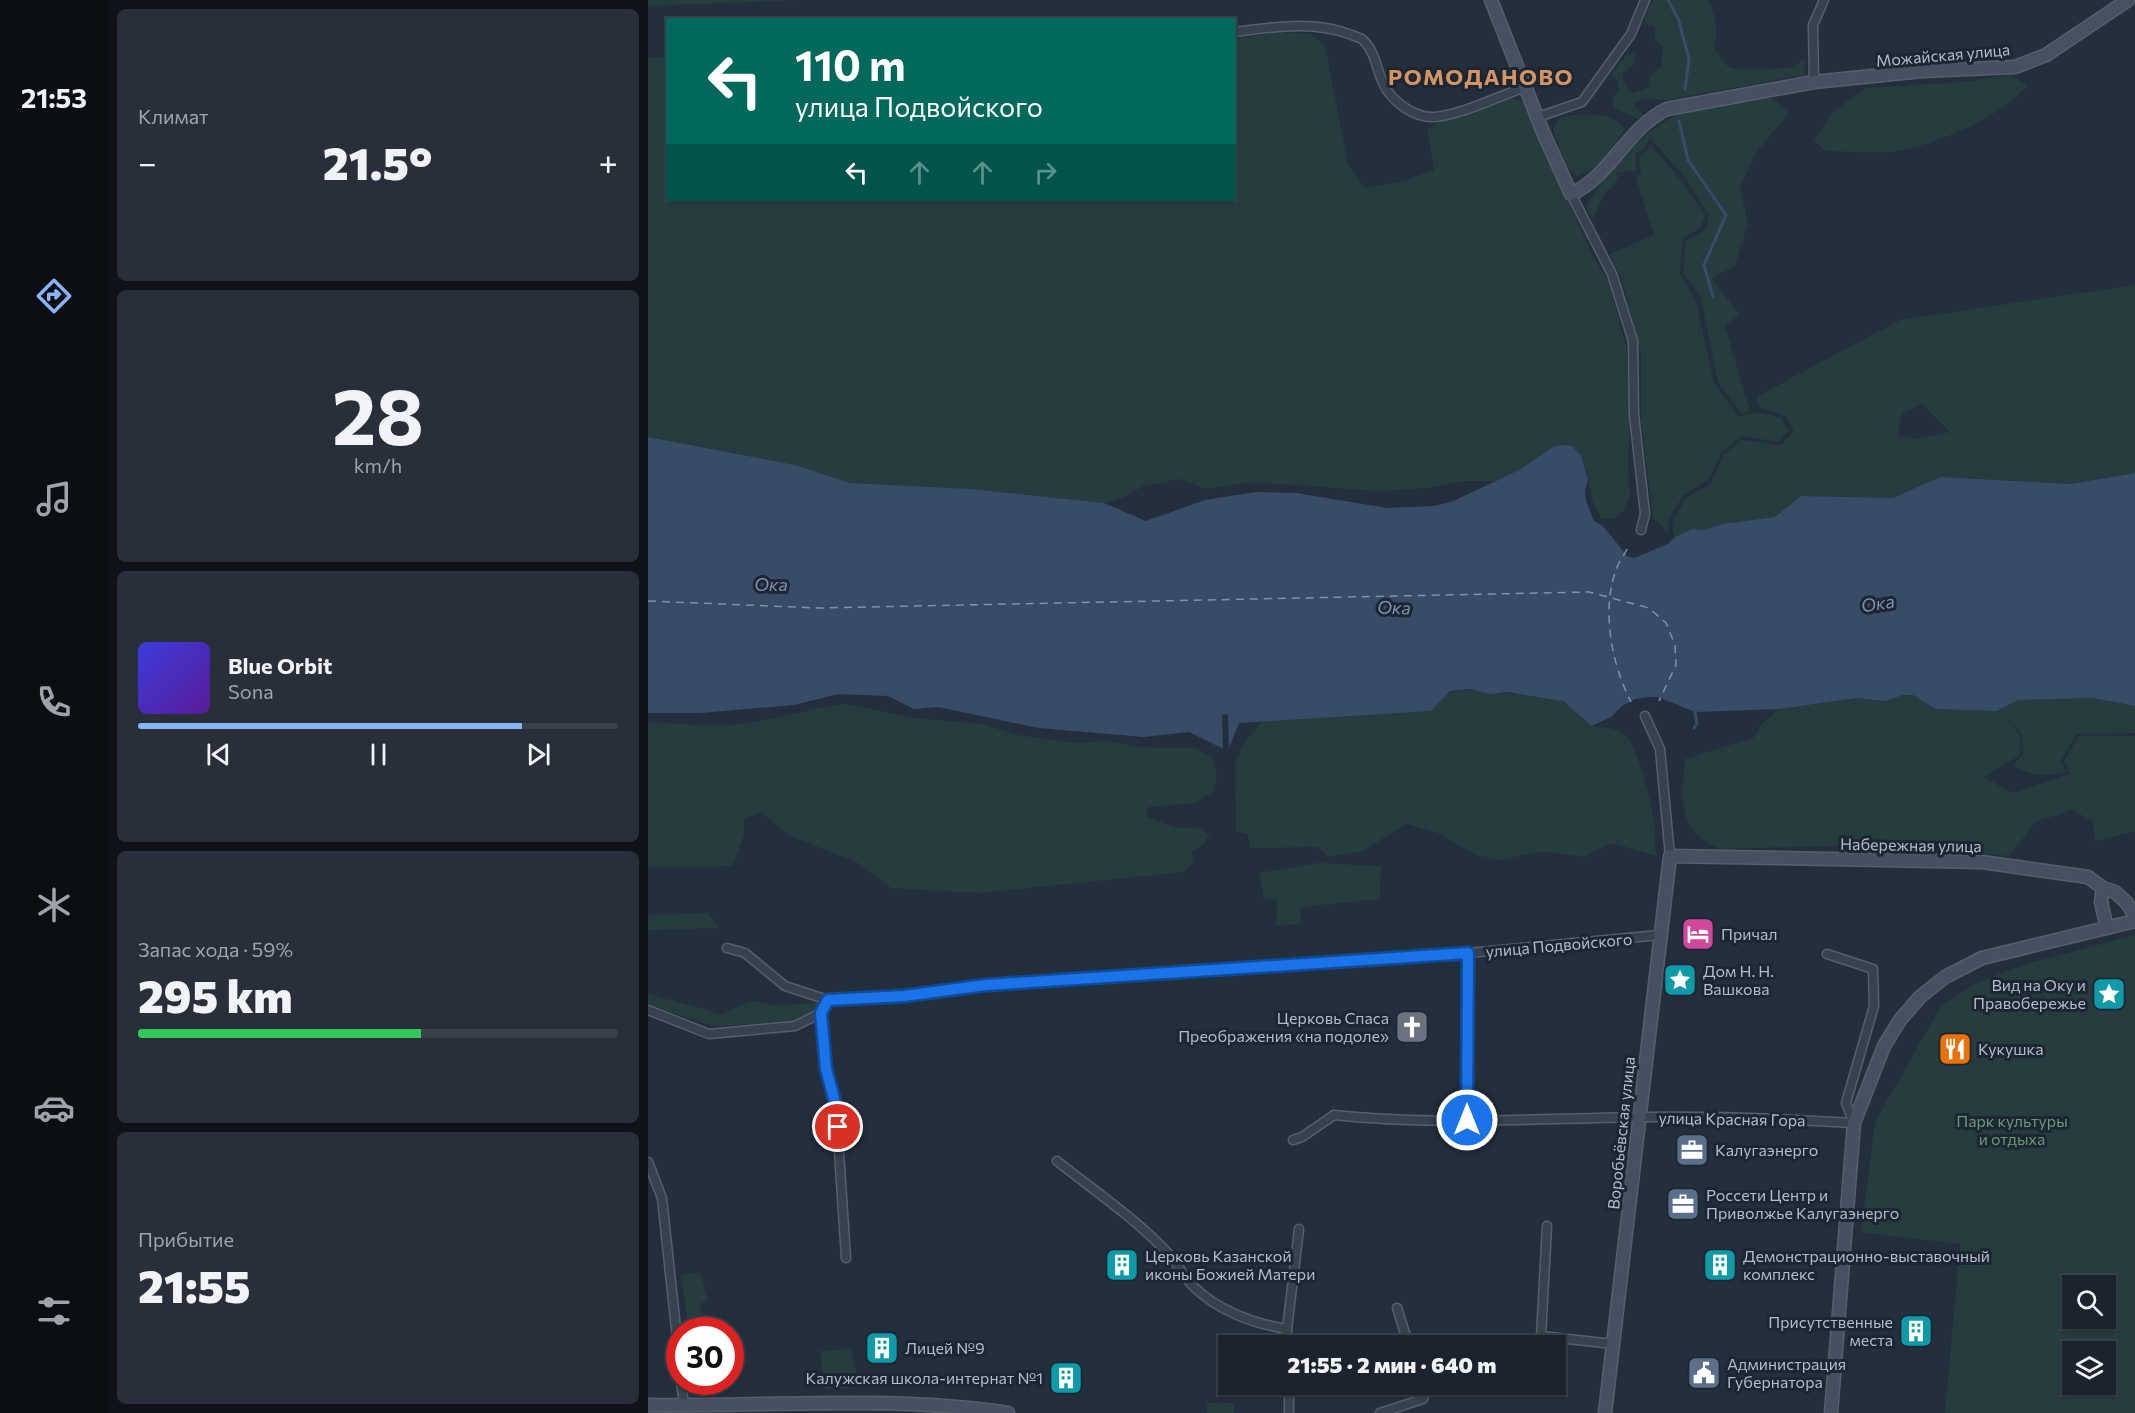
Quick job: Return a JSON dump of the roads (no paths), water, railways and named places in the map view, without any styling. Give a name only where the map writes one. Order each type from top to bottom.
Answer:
[{"type":"street","points":[[1491,0],[1571,194],[1612,274],[1633,341],[1634,416],[1645,514],[1641,530]]},
{"type":"street","points":[[1538,117],[1582,102],[1631,34],[1645,0]]},
{"type":"street","points":[[1814,82],[1813,25],[1824,0]]},
{"type":"street","name":"Можайская улица","points":[[1571,194],[1593,180],[1644,126],[1667,109],[1814,82],[1922,71],[2014,67],[2046,55],[2128,0]]},
{"type":"street","points":[[1236,32],[1307,26],[1337,29],[1364,40],[1384,85],[1401,105],[1418,114],[1434,117],[1526,87]]},
{"type":"street","points":[[1645,716],[1660,749],[1670,856]]},
{"type":"street","name":"Набережная улица","points":[[1670,856],[1982,862],[2088,877],[2103,888],[2115,892],[2127,903],[2135,916]]},
{"type":"street","name":"Воробьёвская улица","points":[[1605,1413],[1670,856]]},
{"type":"street","points":[[2103,888],[2101,902],[2107,928]]},
{"type":"street","points":[[1831,1413],[1854,1123],[1884,1046],[1900,1020],[1920,997],[1944,977],[1982,958],[2135,921]]},
{"type":"street","name":"улица Подвойского","points":[[828,1000],[904,996],[986,985],[1468,953],[1659,935]]},
{"type":"street","points":[[727,948],[745,953],[785,986],[828,1000],[821,1013],[826,1069],[836,1106],[846,1258]]},
{"type":"street","points":[[1467,1120],[1468,953]]},
{"type":"street","points":[[1827,954],[1874,969],[1874,1006],[1846,1103],[1854,1123]]},
{"type":"street","points":[[648,1010],[709,1034],[795,1026],[821,1013]]},
{"type":"street","name":"улица Красная Гора","points":[[1293,1140],[1302,1137],[1334,1115],[1391,1121],[1640,1117],[1778,1118],[1854,1123]]},
{"type":"street","points":[[1057,1161],[1165,1249],[1191,1284],[1206,1297],[1220,1307],[1273,1327],[1287,1329]]},
{"type":"street","points":[[648,1162],[662,1198],[675,1317]]},
{"type":"street","points":[[1547,1226],[1541,1336],[1613,1344]]},
{"type":"street","points":[[1287,1335],[1299,1229]]},
{"type":"street","points":[[1397,1308],[1406,1335]]},
{"type":"street","points":[[683,1395],[684,1406]]},
{"type":"street","points":[[1289,1395],[1289,1413]]},
{"type":"street","points":[[1380,1413],[1423,1399],[1424,1395]]},
{"type":"street","points":[[648,1405],[875,1402],[974,1408],[1008,1413]]},
{"type":"water","name":"Ока","points":[[648,437],[795,465],[850,483],[972,489],[1104,503],[1146,521],[1205,500],[1256,492],[1296,493],[1387,508],[1435,506],[1453,501],[1521,469],[1553,447],[1572,446],[1581,456],[1588,480],[1585,491],[1586,501],[1594,521],[1603,526],[1627,556],[1634,558],[1668,544],[1675,537],[1692,529],[1704,530],[1723,524],[1775,517],[1801,496],[1893,498],[1940,477],[2070,484],[2135,473],[2135,706],[2093,698],[2018,700],[1997,711],[1935,709],[1913,695],[1903,695],[1886,701],[1857,698],[1779,709],[1695,712],[1658,697],[1649,697],[1635,699],[1622,706],[1611,717],[1591,726],[1563,701],[1507,692],[1490,694],[1470,689],[1450,691],[1431,711],[1239,723],[1228,751],[1189,732],[1144,737],[1039,728],[938,707],[914,709],[888,696],[838,694],[794,705],[701,713],[648,713]]},
{"type":"waterway","points":[[1668,0],[1678,18],[1689,59],[1685,89]]},
{"type":"waterway","points":[[1679,121],[1688,160],[1726,215],[1704,265],[1713,297]]},
{"type":"waterway","points":[[1694,728],[1697,723],[1695,712]]},
{"type":"place","name":"Причал","points":[[1698,934]]},
{"type":"place","name":"Дом Н. Н. Вашкова","points":[[1680,980]]},
{"type":"place","name":"Вид на Оку и Правобережье","points":[[2109,994]]},
{"type":"place","name":"Церковь Спаса Преображения «на подоле»","points":[[1412,1027]]},
{"type":"place","name":"Кукушка","points":[[1955,1049]]},
{"type":"place","name":"Калугаэнерго","points":[[1692,1150]]},
{"type":"place","name":"Россети Центр и Приволжье Калугаэнерго","points":[[1683,1204]]},
{"type":"place","name":"Церковь Казанской иконы Божией Матери","points":[[1122,1265]]},
{"type":"place","name":"Демонстрационно-выставочный комплекс","points":[[1720,1265]]},
{"type":"place","name":"Присутственные места","points":[[1916,1331]]},
{"type":"place","name":"Лицей №9","points":[[882,1348]]},
{"type":"place","name":"Администрация Губернатора","points":[[1704,1373]]},
{"type":"place","name":"Калужская школа-интернат №1","points":[[1066,1378]]},
{"type":"district","name":"РОМОДАНОВО","points":[[1481,77]]},
{"type":"park label","name":"Парк культуры и отдыха","points":[[2012,1130]]}]
